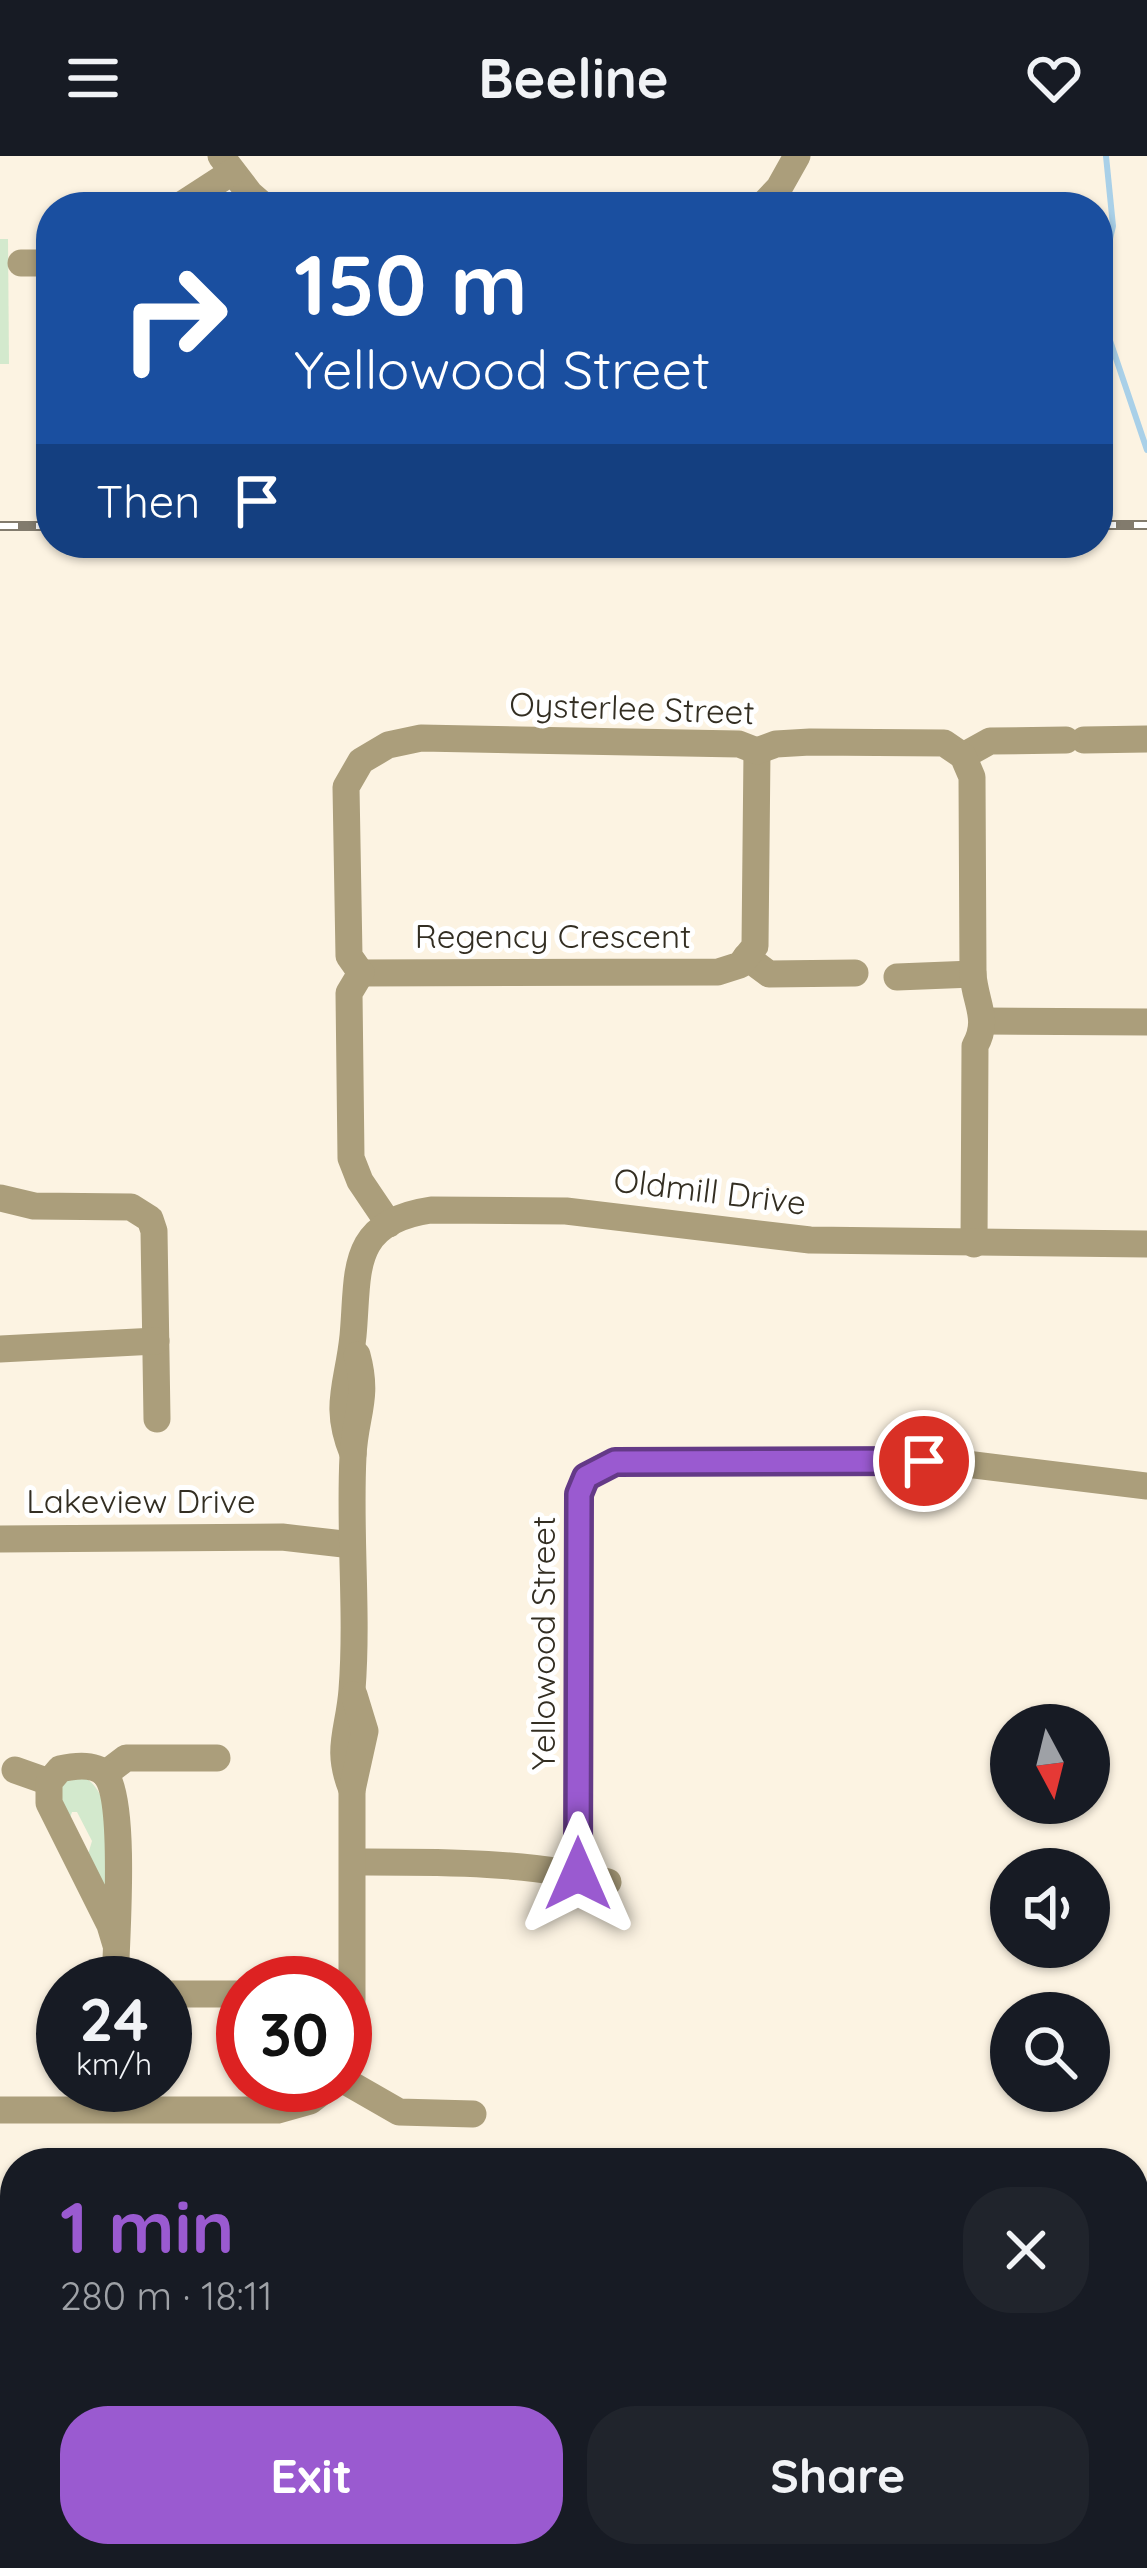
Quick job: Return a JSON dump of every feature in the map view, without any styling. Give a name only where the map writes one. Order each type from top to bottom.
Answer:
[{"type":"street","points":[[775,192],[797,156]]},
{"type":"street","points":[[195,192],[226,164],[251,192]]},
{"type":"street","points":[[21,263],[36,262]]},
{"type":"street","name":"Oysterlee Street","points":[[388,1224],[356,1174],[350,1152],[350,993],[361,973],[349,956],[346,787],[361,761],[388,745],[421,738],[739,744],[758,751],[776,744],[810,742],[944,742],[963,756]]},
{"type":"street","points":[[974,1244],[975,1046],[984,1021],[974,998],[972,777],[963,756],[990,741],[1147,740]]},
{"type":"street","points":[[758,751],[754,946],[746,958],[769,974],[855,973]]},
{"type":"street","name":"Regency Crescent","points":[[361,973],[718,972],[746,958]]},
{"type":"street","points":[[897,977],[973,974]]},
{"type":"street","points":[[984,1021],[1147,1022]]},
{"type":"street","points":[[0,1198],[34,1206],[142,1210],[154,1232],[157,1419]]},
{"type":"street","name":"Oldmill Drive","points":[[388,1224],[431,1210],[566,1210],[811,1240],[1147,1244]]},
{"type":"street","points":[[350,1956],[352,1790],[341,1746],[352,1690],[353,1454],[340,1417],[353,1333],[356,1268],[367,1246],[388,1224]]},
{"type":"street","points":[[0,1349],[156,1341]]},
{"type":"street","name":"Yellowood Street","points":[[578,1874],[579,1494],[586,1477],[597,1469],[615,1462],[950,1462],[1147,1486]]},
{"type":"street","name":"Lakeview Drive","points":[[0,1539],[352,1536]]},
{"type":"street","points":[[105,1774],[126,1758],[218,1758]]},
{"type":"street","points":[[116,1946],[49,1803],[49,1782],[56,1772],[69,1767],[94,1768],[111,1785],[117,1822],[116,1956]]},
{"type":"street","points":[[15,1770],[49,1782]]},
{"type":"street","points":[[354,1867],[509,1867],[608,1882]]},
{"type":"street","points":[[372,2096],[399,2112],[473,2114]]},
{"type":"street","points":[[0,2110],[36,2106]]},
{"type":"green space","points":[[0,239],[8,239],[9,364],[0,364]]},
{"type":"green space","points":[[86,1778],[96,1788],[106,1814],[107,1890],[86,1861],[92,1841],[77,1812],[72,1812],[69,1821],[57,1794],[66,1781]]},
{"type":"waterway","points":[[1106,156],[1110,192]]},
{"type":"waterway","points":[[1113,349],[1147,450]]},
{"type":"railway","points":[[1113,525],[1147,525]]},
{"type":"railway","points":[[0,526],[36,526]]},
{"type":"route","points":[[578,1874],[579,1494],[586,1477],[615,1462],[924,1461]]}]
